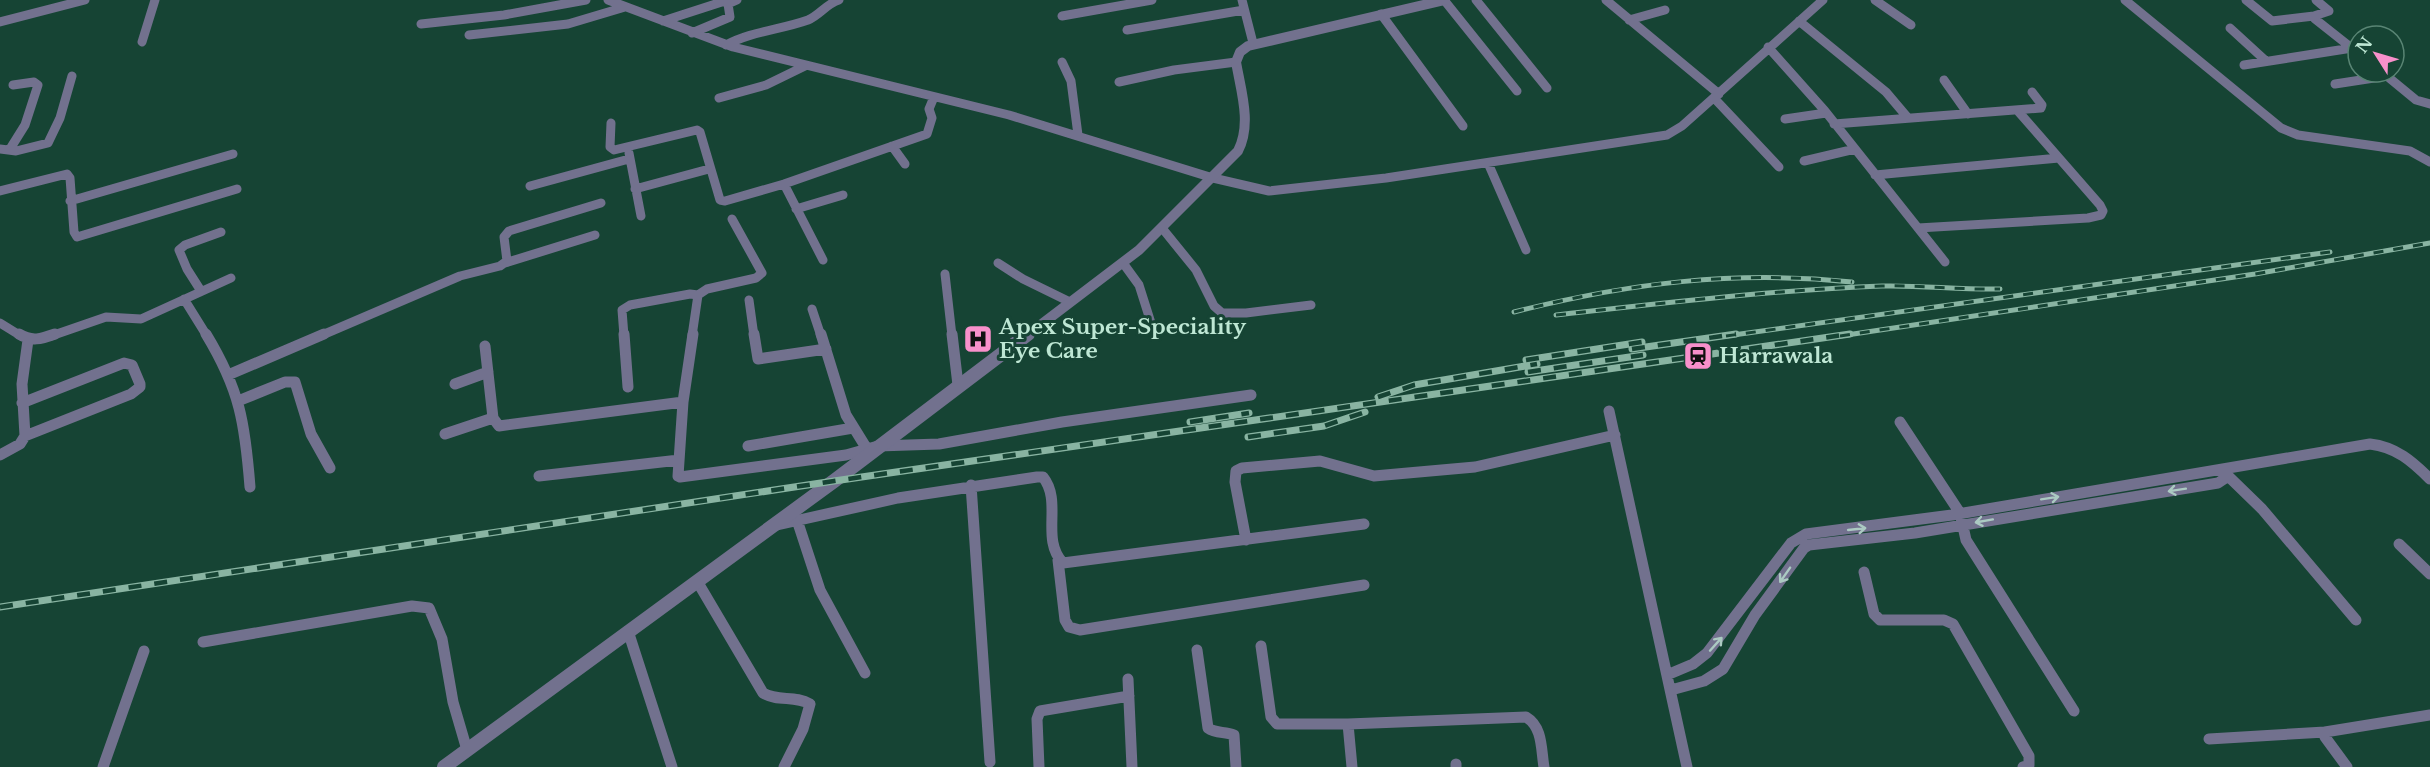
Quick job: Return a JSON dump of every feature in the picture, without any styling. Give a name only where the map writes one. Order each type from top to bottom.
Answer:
[{"type":"street","points":[[0,22],[85,0]]},
{"type":"street","points":[[142,42],[155,0]]},
{"type":"street","points":[[421,24],[504,15],[586,0]]},
{"type":"street","points":[[608,0],[726,45],[1078,135],[1213,178],[1269,191],[1286,191],[1488,163],[1667,135],[1682,126],[1717,96],[1768,47],[1823,0]]},
{"type":"street","points":[[663,21],[728,0]]},
{"type":"street","points":[[692,33],[730,17],[728,4],[737,0]]},
{"type":"street","points":[[726,45],[741,37],[817,16],[826,5],[839,0]]},
{"type":"street","points":[[1062,16],[1152,0]]},
{"type":"street","points":[[1242,0],[1254,43]]},
{"type":"street","points":[[444,767],[462,758],[628,631],[773,526],[873,448],[1124,263],[1238,151],[1244,139],[1246,127],[1236,62],[1240,52],[1254,43],[1444,0],[1517,91]]},
{"type":"street","points":[[1476,0],[1547,88]]},
{"type":"street","points":[[1606,0],[1717,96],[1779,167]]},
{"type":"street","points":[[1875,0],[1911,26]]},
{"type":"street","points":[[2125,0],[2281,129],[2298,135],[2410,152],[2430,162]]},
{"type":"street","points":[[2246,0],[2272,21],[2314,16],[2328,11],[2316,0]]},
{"type":"street","points":[[469,35],[542,27],[601,15],[625,7]]},
{"type":"street","points":[[1127,30],[1244,10]]},
{"type":"street","points":[[1629,20],[1665,10]]},
{"type":"street","points":[[1381,14],[1463,126]]},
{"type":"street","points":[[2314,16],[2314,19],[2346,44]]},
{"type":"street","points":[[1799,21],[1886,92],[1908,118]]},
{"type":"street","points":[[2230,28],[2266,62]]},
{"type":"street","points":[[1768,47],[1826,113],[1945,262]]},
{"type":"street","points":[[2244,65],[2346,52]]},
{"type":"street","points":[[1062,62],[1071,81],[1078,135]]},
{"type":"street","points":[[1119,82],[1174,70],[1236,62]]},
{"type":"street","points":[[719,98],[766,85],[805,66]]},
{"type":"street","points":[[5,149],[21,150],[48,143],[60,118],[72,76]]},
{"type":"street","points":[[1944,80],[1968,114]]},
{"type":"street","points":[[5,149],[25,125],[38,85],[34,82],[13,85]]},
{"type":"street","points":[[2335,84],[2346,82]]},
{"type":"street","points":[[2396,84],[2416,100],[2430,104]]},
{"type":"street","points":[[1834,124],[2041,108],[2042,105],[2032,92]]},
{"type":"street","points":[[611,123],[610,147],[614,150],[697,130],[700,132],[709,169],[720,200],[725,201],[784,184],[927,134],[932,118],[929,109],[934,97]]},
{"type":"street","points":[[1918,228],[2088,218],[2101,215],[2103,211],[2100,205],[2018,111]]},
{"type":"street","points":[[1785,119],[1826,113]]},
{"type":"street","points":[[892,146],[905,164]]},
{"type":"street","points":[[628,147],[634,189],[641,216]]},
{"type":"street","points":[[1804,160],[1855,149]]},
{"type":"street","points":[[70,201],[233,154]]},
{"type":"street","points":[[1875,175],[2059,158]]},
{"type":"street","points":[[530,186],[629,159]]},
{"type":"street","points":[[1488,163],[1502,200],[1518,228],[1526,250]]},
{"type":"street","points":[[634,189],[709,169]]},
{"type":"street","points":[[0,191],[67,174],[70,178],[70,201],[74,232],[77,237],[237,189]]},
{"type":"street","points":[[784,184],[823,260]]},
{"type":"street","points":[[796,209],[843,195]]},
{"type":"street","points":[[505,263],[507,258],[504,237],[509,231],[601,203]]},
{"type":"street","points":[[628,387],[622,310],[630,305],[690,294],[698,295],[707,289],[761,276],[762,273],[732,219]]},
{"type":"street","points":[[1162,228],[1196,270],[1214,306],[1222,313],[1245,313],[1311,305]]},
{"type":"street","points":[[201,291],[187,269],[179,250],[185,245],[222,232]]},
{"type":"street","points":[[228,375],[452,279],[595,235]]},
{"type":"street","points":[[998,263],[1023,279],[1070,302]]},
{"type":"street","points":[[1124,263],[1139,285],[1152,326]]},
{"type":"street","points":[[945,274],[958,385]]},
{"type":"street","points":[[0,323],[28,340],[44,338],[112,316],[138,320],[231,278]]},
{"type":"street","points":[[698,295],[682,402],[678,476],[680,477],[846,455],[873,448],[939,444],[1073,420],[1251,395]]},
{"type":"street","points":[[184,299],[209,337],[238,401],[247,440],[250,487]]},
{"type":"street","points":[[749,300],[758,359],[826,349]]},
{"type":"street","points":[[812,309],[826,349],[834,384],[853,428],[860,443],[873,448]]},
{"type":"street","points":[[25,436],[22,374],[28,340]]},
{"type":"street","points":[[485,346],[493,418],[499,426],[551,417],[682,402]]},
{"type":"street","points":[[0,454],[20,444],[25,436],[131,394],[140,387],[140,384],[132,365],[124,363],[22,403]]},
{"type":"street","points":[[455,384],[488,372]]},
{"type":"street","points":[[238,401],[285,382],[295,382],[311,434],[330,468]]},
{"type":"street","points":[[1609,411],[1687,767]]},
{"type":"street","points":[[445,434],[493,418]]},
{"type":"street","points":[[1899,422],[1960,519],[1966,540],[1982,569],[2073,711]]},
{"type":"street","points":[[748,446],[853,428]]},
{"type":"street","points":[[1246,540],[1235,482],[1236,471],[1242,468],[1320,461],[1374,476],[1474,467],[1615,435]]},
{"type":"street","points":[[2225,471],[2348,447],[2378,444],[2407,456],[2430,479]]},
{"type":"street","points":[[539,476],[679,460]]},
{"type":"street","points":[[1667,675],[1693,664],[1707,653],[1798,537],[1960,519],[2218,483],[2224,479],[2225,471]]},
{"type":"street","points":[[2225,471],[2262,509],[2356,620]]},
{"type":"street","points":[[773,526],[970,485],[1037,477],[1047,480],[1053,540],[1058,560],[1065,620],[1069,627],[1080,630],[1364,585]]},
{"type":"street","points":[[970,485],[990,762]]},
{"type":"street","points":[[1671,690],[1704,681],[1723,669],[1755,615],[1807,546],[1960,519]]},
{"type":"street","points":[[797,520],[804,547],[824,599],[858,654],[865,673]]},
{"type":"street","points":[[1058,560],[1069,563],[1365,524]]},
{"type":"street","points":[[1798,537],[1807,546]]},
{"type":"street","points":[[2399,544],[2430,574]]},
{"type":"street","points":[[1864,572],[1874,614],[1880,620],[1944,620],[1953,624],[2030,756],[2029,765],[2023,767]]},
{"type":"street","points":[[697,580],[763,693],[772,699],[803,700],[810,704],[803,729],[784,767]]},
{"type":"street","points":[[203,642],[412,606],[429,608],[434,615],[439,632],[462,758]]},
{"type":"street","points":[[628,631],[672,767]]},
{"type":"street","points":[[1261,646],[1273,721],[1284,725],[1348,724],[1526,717],[1531,719],[1538,730],[1544,767]]},
{"type":"street","points":[[1197,650],[1208,728],[1214,732],[1234,735],[1236,767]]},
{"type":"street","points":[[103,767],[144,651]]},
{"type":"street","points":[[1128,679],[1132,767]]},
{"type":"street","points":[[1039,767],[1037,719],[1040,711],[1063,705],[1129,696]]},
{"type":"street","points":[[2209,739],[2325,732],[2430,715]]},
{"type":"street","points":[[1348,724],[1352,767]]},
{"type":"street","points":[[2325,732],[2325,737],[2347,767]]},
{"type":"railway","points":[[1840,336],[2255,274],[2430,243]]},
{"type":"railway","points":[[1726,336],[2330,252]]},
{"type":"railway","points":[[1514,312],[1599,293],[1682,282],[1766,278],[1852,282]]},
{"type":"railway","points":[[1556,315],[1841,288],[1897,286],[2000,289]]},
{"type":"railway","points":[[1632,349],[1736,334]]},
{"type":"railway","points":[[0,607],[834,481],[1850,334]]},
{"type":"railway","points":[[1526,360],[1642,342]]},
{"type":"railway","points":[[1528,372],[1643,355]]},
{"type":"railway","points":[[1378,397],[1414,385],[1537,364]]},
{"type":"railway","points":[[1248,437],[1324,426],[1365,412]]},
{"type":"railway","points":[[1190,422],[1249,413]]},
{"type":"place","name":"Apex Super-Speciality Eye Care","points":[[978,339]]},
{"type":"place","name":"Harrawala","points":[[1698,356]]}]
